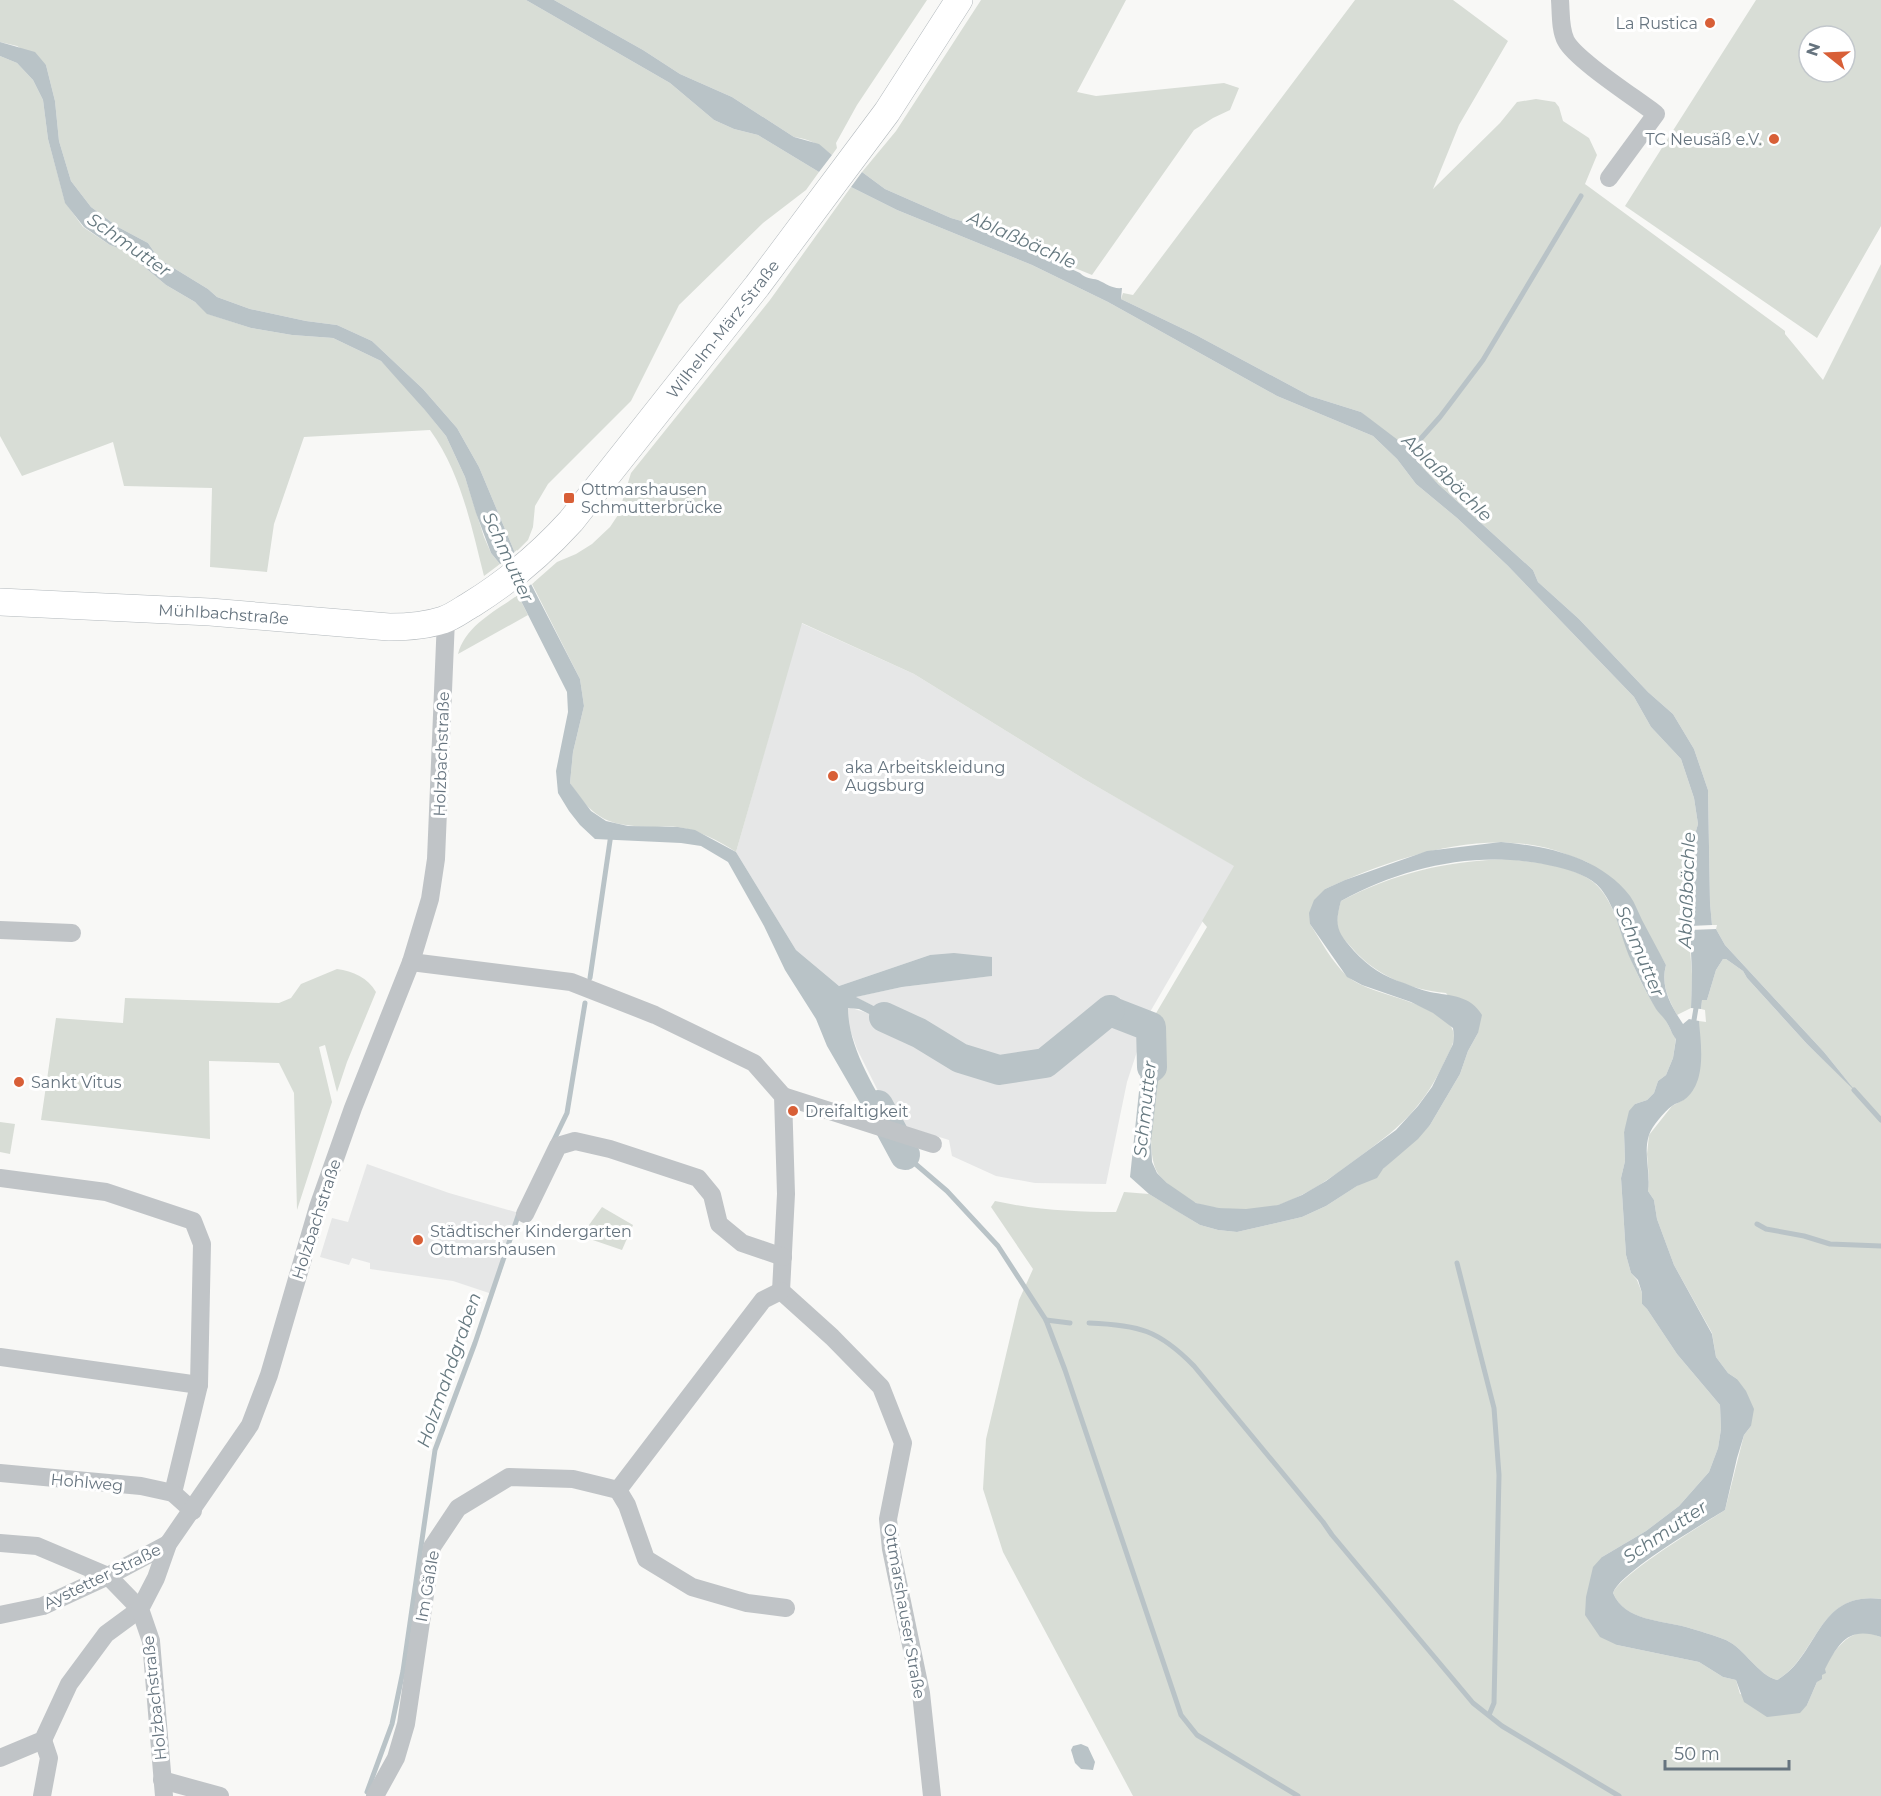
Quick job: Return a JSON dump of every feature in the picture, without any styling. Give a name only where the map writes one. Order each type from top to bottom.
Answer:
[{"type":"street","name":"Wilhelm-März-Straße","points":[[446,619],[519,572],[559,535],[757,286],[826,194],[887,112],[959,0]]},
{"type":"street","points":[[1565,4],[1563,33],[1565,40],[1573,50],[1656,114],[1609,178]]},
{"type":"street","name":"Mühlbachstraße","points":[[0,602],[210,612],[389,627],[417,627],[446,619]]},
{"type":"street","name":"Holzbachstraße","points":[[163,1788],[151,1641],[140,1609],[156,1578],[168,1544],[193,1511],[250,1425],[269,1375],[318,1207],[353,1108],[411,962],[430,899],[436,859],[446,619]]},
{"type":"street","points":[[0,930],[72,933]]},
{"type":"street","points":[[411,962],[571,982],[655,1015],[754,1063],[783,1096],[933,1144]]},
{"type":"street","points":[[783,1096],[786,1194],[781,1291],[762,1300],[618,1490],[627,1505],[646,1559],[692,1587],[747,1603],[786,1608]]},
{"type":"street","points":[[525,1214],[558,1146],[575,1141],[610,1149],[698,1178],[712,1195],[719,1224],[742,1243],[783,1257]]},
{"type":"street","points":[[0,1178],[106,1192],[193,1221],[202,1244],[199,1385],[173,1493],[193,1511]]},
{"type":"street","name":"Ottmarshauser Straße","points":[[781,1291],[832,1337],[881,1387],[903,1443],[888,1520],[891,1550],[921,1693],[932,1796]]},
{"type":"street","points":[[0,1357],[199,1385]]},
{"type":"street","name":"Hohlweg","points":[[0,1473],[141,1486],[173,1493]]},
{"type":"street","name":"Im Gäßle","points":[[375,1796],[396,1758],[406,1724],[432,1547],[458,1508],[509,1477],[573,1479],[618,1490]]},
{"type":"street","points":[[0,1543],[37,1546],[108,1576],[140,1609],[106,1634],[94,1650],[69,1684],[43,1740],[0,1758]]},
{"type":"street","name":"Aystetter Straße","points":[[0,1615],[43,1606],[108,1576],[168,1544]]},
{"type":"street","points":[[42,1796],[49,1758],[43,1740]]},
{"type":"street","points":[[163,1788],[220,1796]]},
{"type":"shaded area","points":[[0,0],[526,0],[670,83],[714,120],[734,129],[758,135],[819,172],[806,190],[763,223],[679,305],[631,401],[548,484],[535,506],[533,527],[528,540],[515,553],[479,467],[457,428],[423,389],[372,341],[337,325],[250,309],[217,297],[159,259],[148,243],[118,227],[91,207],[71,181],[59,141],[55,101],[46,65],[17,46],[0,42]]},
{"type":"shaded area","points":[[554,0],[927,0],[857,105],[832,155],[814,143],[794,137],[732,97],[680,74],[643,50]]},
{"type":"shaded area","points":[[981,0],[1126,0],[1077,92],[1096,96],[1224,83],[1239,88],[1230,110],[1194,130],[1092,275],[1053,259],[1049,260],[982,227],[951,218],[885,189],[862,172],[896,131]]},
{"type":"shaded area","points":[[1355,0],[1453,0],[1508,41],[1459,125],[1433,189],[1500,123],[1517,102],[1536,99],[1555,102],[1563,121],[1589,138],[1597,155],[1585,184],[1785,331],[1785,334],[1823,380],[1881,264],[1881,1599],[1860,1599],[1844,1605],[1831,1615],[1802,1657],[1791,1670],[1777,1680],[1764,1673],[1726,1640],[1686,1627],[1644,1618],[1626,1609],[1613,1593],[1630,1574],[1646,1562],[1725,1510],[1744,1435],[1751,1426],[1737,1379],[1728,1373],[1716,1357],[1712,1333],[1674,1265],[1657,1219],[1654,1200],[1648,1191],[1649,1135],[1672,1106],[1685,1099],[1700,1069],[1699,1021],[1706,1022],[1705,1010],[1701,1009],[1702,999],[1707,1000],[1716,970],[1723,959],[1743,971],[1807,1044],[1852,1087],[1824,1052],[1725,945],[1716,929],[1717,925],[1712,925],[1708,790],[1694,749],[1673,714],[1648,692],[1579,619],[1538,582],[1533,570],[1438,484],[1416,460],[1361,412],[1310,396],[1196,335],[1121,299],[1123,293],[1133,295]]},
{"type":"shaded area","name":"TC Neusäß e.V.","points":[[1756,0],[1881,0],[1881,226],[1817,338],[1625,206]]},
{"type":"shaded area","points":[[0,56],[17,63],[33,80],[43,100],[48,139],[65,202],[83,227],[110,245],[137,255],[142,265],[166,285],[195,302],[208,314],[251,328],[292,335],[333,338],[381,361],[413,395],[446,436],[465,477],[484,537],[491,553],[500,564],[484,576],[464,500],[450,464],[430,430],[304,437],[274,524],[267,572],[210,567],[212,488],[124,486],[113,442],[22,476],[0,436]]},
{"type":"shaded area","points":[[851,187],[897,210],[1032,265],[1108,302],[1277,396],[1373,436],[1397,459],[1416,484],[1457,518],[1508,566],[1634,697],[1651,727],[1681,759],[1694,798],[1698,824],[1692,845],[1693,865],[1689,873],[1687,901],[1692,974],[1691,1008],[1677,1015],[1666,991],[1664,978],[1666,965],[1660,955],[1601,875],[1593,866],[1581,860],[1539,846],[1477,843],[1413,856],[1353,877],[1325,889],[1310,924],[1347,976],[1371,989],[1421,1006],[1447,1021],[1454,1035],[1451,1048],[1434,1081],[1406,1119],[1329,1179],[1301,1195],[1272,1207],[1215,1208],[1196,1203],[1181,1195],[1160,1176],[1155,1167],[1151,1140],[1153,1106],[1163,1038],[1159,1025],[1152,1020],[1207,927],[1202,921],[1234,866],[1084,779],[914,674],[802,623],[736,852],[708,836],[685,828],[614,823],[604,819],[587,806],[570,783],[573,752],[584,706],[580,679],[532,584],[557,562],[592,544],[610,527],[618,515],[631,473],[770,300]]},
{"type":"shaded area","points":[[518,595],[528,615],[458,654],[467,635],[474,627]]},
{"type":"shaded area","points":[[801,623],[914,674],[1084,779],[1235,866],[1150,1012],[1127,1082],[1106,1184],[1035,1183],[996,1176],[952,1156],[949,1140],[894,1123],[857,1049],[848,1024],[848,1007],[923,1030],[855,997],[902,987],[991,976],[930,955],[839,986],[796,950],[736,852]]},
{"type":"shaded area","points":[[1507,859],[1566,869],[1594,882],[1613,910],[1644,989],[1676,1038],[1673,1058],[1666,1075],[1658,1081],[1654,1093],[1647,1100],[1635,1104],[1624,1132],[1625,1161],[1621,1178],[1626,1255],[1631,1273],[1637,1280],[1642,1293],[1642,1304],[1677,1354],[1720,1405],[1721,1429],[1718,1448],[1709,1472],[1679,1506],[1646,1531],[1602,1557],[1617,1645],[1699,1662],[1723,1677],[1736,1680],[1740,1694],[1807,1705],[1837,1648],[1856,1634],[1867,1632],[1881,1637],[1881,1796],[1133,1796],[1003,1552],[983,1489],[986,1439],[1019,1300],[1033,1269],[991,1207],[995,1201],[1056,1210],[1116,1212],[1124,1192],[1149,1194],[1200,1225],[1237,1232],[1302,1217],[1326,1206],[1383,1169],[1430,1125],[1460,1074],[1468,1051],[1478,1033],[1446,993],[1394,980],[1361,958],[1339,933],[1337,921],[1341,901],[1381,883],[1421,870],[1463,862]]},
{"type":"shaded area","points":[[337,969],[360,976],[376,992],[337,1092],[325,1045],[319,1047],[332,1102],[297,1210],[294,1093],[279,1063],[209,1061],[210,1139],[41,1120],[56,1018],[123,1023],[125,998],[279,1003],[291,998],[301,984]]},
{"type":"shaded area","points":[[0,1122],[15,1124],[10,1154],[0,1152]]},
{"type":"shaded area","name":"Städtischer Kindergarten Ottmarshausen","points":[[367,1164],[449,1193],[519,1213],[492,1294],[453,1281],[370,1269],[370,1263],[352,1258],[349,1265],[320,1257],[332,1218],[348,1222]]},
{"type":"shaded area","points":[[602,1207],[633,1225],[622,1250],[581,1236]]},
{"type":"water","points":[[526,0],[554,0],[643,50],[680,74],[732,97],[794,137],[819,144],[832,155],[819,172],[758,135],[734,129],[714,120],[670,83]]},
{"type":"water","points":[[0,42],[35,52],[46,65],[55,101],[59,141],[71,181],[91,207],[118,227],[148,243],[159,259],[217,297],[250,309],[337,325],[372,341],[423,389],[457,428],[479,467],[515,553],[580,679],[584,706],[573,752],[570,783],[591,811],[606,821],[628,826],[678,827],[695,830],[736,852],[796,950],[839,986],[930,955],[954,953],[992,957],[992,976],[902,987],[856,997],[923,1031],[920,1039],[859,1009],[848,1008],[849,1023],[858,1053],[894,1123],[867,1115],[827,1046],[816,1019],[785,970],[764,926],[728,862],[701,846],[595,839],[569,811],[558,793],[556,771],[568,712],[567,692],[518,595],[491,553],[465,477],[446,436],[424,409],[381,361],[333,338],[292,335],[251,328],[207,314],[195,302],[166,285],[142,265],[137,255],[110,245],[84,227],[65,203],[48,139],[43,100],[33,80],[17,63],[0,56]]},
{"type":"water","points":[[862,172],[885,189],[951,218],[982,227],[1086,277],[1112,287],[1122,288],[1121,299],[1196,335],[1310,396],[1361,412],[1415,453],[1416,460],[1438,484],[1533,570],[1538,582],[1579,619],[1648,692],[1673,714],[1694,749],[1708,790],[1712,925],[1690,926],[1688,878],[1693,865],[1692,845],[1698,824],[1694,798],[1681,759],[1651,727],[1634,697],[1508,566],[1457,518],[1416,484],[1397,459],[1373,436],[1277,396],[1108,302],[1032,265],[897,210],[851,187]]},
{"type":"water","points":[[1501,842],[1536,847],[1571,856],[1604,872],[1618,883],[1632,899],[1666,965],[1664,981],[1674,1010],[1683,1024],[1689,1019],[1699,1021],[1701,1063],[1696,1084],[1684,1100],[1665,1112],[1651,1131],[1647,1142],[1648,1191],[1654,1200],[1657,1219],[1674,1265],[1712,1334],[1716,1357],[1746,1391],[1754,1409],[1751,1426],[1744,1435],[1737,1458],[1725,1510],[1646,1561],[1630,1573],[1613,1593],[1626,1609],[1635,1614],[1726,1640],[1764,1673],[1777,1680],[1791,1670],[1820,1628],[1843,1605],[1860,1599],[1881,1599],[1881,1637],[1860,1634],[1846,1639],[1835,1651],[1825,1669],[1826,1673],[1817,1682],[1807,1705],[1800,1713],[1767,1717],[1744,1702],[1736,1680],[1723,1677],[1699,1662],[1617,1645],[1600,1637],[1585,1615],[1586,1597],[1593,1567],[1602,1557],[1646,1531],[1679,1506],[1709,1472],[1718,1448],[1721,1429],[1720,1405],[1677,1354],[1642,1304],[1642,1293],[1638,1280],[1631,1273],[1626,1255],[1621,1178],[1625,1161],[1624,1132],[1629,1111],[1635,1104],[1647,1100],[1654,1093],[1658,1081],[1666,1075],[1673,1058],[1676,1039],[1645,990],[1629,956],[1610,904],[1597,884],[1581,875],[1557,867],[1529,862],[1474,860],[1446,864],[1392,878],[1341,901],[1338,928],[1348,944],[1365,961],[1397,981],[1466,1000],[1482,1015],[1478,1033],[1468,1051],[1460,1074],[1430,1125],[1418,1139],[1383,1169],[1377,1178],[1357,1186],[1326,1206],[1302,1217],[1237,1232],[1200,1225],[1149,1194],[1130,1177],[1144,1044],[1152,1020],[1159,1025],[1163,1038],[1151,1142],[1152,1162],[1157,1173],[1167,1183],[1196,1203],[1219,1208],[1246,1209],[1278,1205],[1326,1181],[1396,1130],[1432,1087],[1453,1044],[1453,1028],[1433,1013],[1411,1002],[1362,985],[1347,977],[1310,924],[1309,913],[1314,900],[1325,889],[1345,880],[1427,851]]},
{"type":"water","points":[[1716,929],[1725,945],[1824,1052],[1857,1093],[1807,1044],[1743,971],[1726,959],[1723,959],[1716,970],[1707,1000],[1702,1000],[1701,1009],[1691,1008],[1690,930]]},
{"type":"water","points":[[1081,1744],[1088,1747],[1095,1762],[1093,1770],[1081,1769],[1075,1763],[1071,1750],[1073,1746]]},
{"type":"pier","points":[[517,550],[534,582],[515,597],[498,566]]},
{"type":"waterway","points":[[1408,453],[1440,417],[1483,360],[1581,196]]},
{"type":"waterway","name":"Holzmahdgraben","points":[[590,978],[611,834]]},
{"type":"waterway","name":"Ablaßbächle","points":[[1693,1026],[1697,1002]]},
{"type":"waterway","name":"Holzmahdgraben","points":[[553,1142],[567,1113],[585,1003]]},
{"type":"waterway","points":[[884,1017],[919,1033],[960,1058],[999,1070],[1045,1063],[1110,1010]]},
{"type":"waterway","name":"Schmutter","points":[[1115,1013],[1151,1027],[1152,1067]]},
{"type":"waterway","points":[[1854,1090],[1881,1120]]},
{"type":"waterway","points":[[878,1105],[905,1155]]},
{"type":"waterway","points":[[905,1155],[947,1191],[998,1246],[1046,1320],[1065,1370],[1181,1715],[1197,1735],[1298,1796]]},
{"type":"waterway","name":"Holzmahdgraben","points":[[367,1792],[392,1724],[403,1671],[435,1450],[475,1343],[519,1213]]},
{"type":"waterway","points":[[1757,1224],[1766,1229],[1804,1236],[1830,1244],[1881,1246]]},
{"type":"waterway","points":[[1457,1263],[1494,1408],[1499,1475],[1494,1703],[1489,1715]]},
{"type":"waterway","points":[[1046,1320],[1070,1323]]},
{"type":"waterway","points":[[1089,1323],[1135,1328],[1170,1344],[1194,1366],[1473,1703],[1502,1726],[1619,1796]]},
{"type":"place","name":"La Rustica","points":[[1710,23]]},
{"type":"place","name":"TC Neusäß e.V.","points":[[1774,139]]},
{"type":"place","name":"Ottmarshausen Schmutterbrücke","points":[[569,498]]},
{"type":"place","name":"aka Arbeitskleidung Augsburg","points":[[833,776]]},
{"type":"place","name":"Sankt Vitus","points":[[19,1082]]},
{"type":"place","name":"Dreifaltigkeit","points":[[793,1111]]},
{"type":"place","name":"Städtischer Kindergarten Ottmarshausen","points":[[418,1240]]}]
